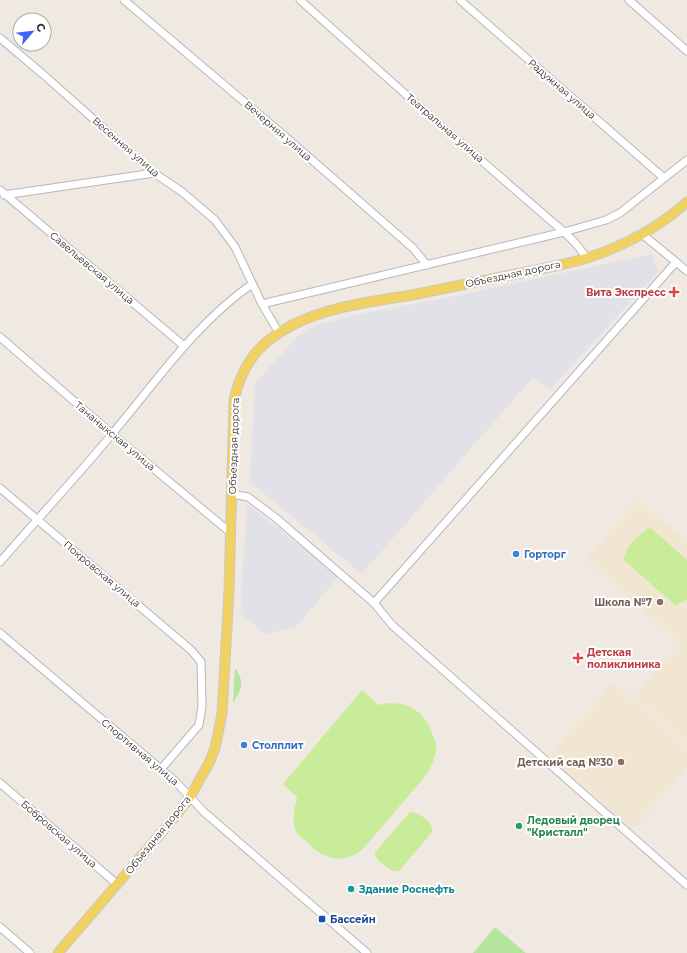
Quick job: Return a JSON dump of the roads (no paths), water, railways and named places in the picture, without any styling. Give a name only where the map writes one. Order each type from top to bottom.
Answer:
[{"type":"main road","name":"Объездная дорога","points":[[58,953],[174,818],[190,797],[210,761],[215,748],[222,714],[230,592],[234,401],[237,386],[247,363],[253,355],[279,333],[312,316],[357,304],[431,291],[586,258],[606,252],[659,224],[687,202]]},
{"type":"street","name":"Вечерняя улица","points":[[124,0],[288,139],[413,248],[427,265]]},
{"type":"street","name":"Театральная улица","points":[[300,0],[564,232],[581,250],[586,258]]},
{"type":"street","name":"Радужная улица","points":[[460,0],[664,178]]},
{"type":"street","points":[[630,0],[687,51]]},
{"type":"street","name":"Весенняя улица","points":[[0,38],[154,173],[181,191],[215,220],[235,247],[262,304],[279,333]]},
{"type":"street","points":[[262,304],[564,232],[606,220],[620,213],[687,160]]},
{"type":"street","points":[[2,193],[154,173]]},
{"type":"street","name":"Савельевская улица","points":[[2,193],[184,346]]},
{"type":"street","points":[[642,234],[687,271]]},
{"type":"street","points":[[374,603],[676,262]]},
{"type":"street","points":[[0,562],[112,434],[184,346],[233,298],[252,284]]},
{"type":"street","name":"Тананыкская улица","points":[[0,337],[112,434],[231,533]]},
{"type":"street","name":"Покровская улица","points":[[0,488],[191,650],[201,662],[202,706],[199,725],[161,769]]},
{"type":"street","points":[[232,494],[248,497],[257,503],[374,603],[392,625],[687,884]]},
{"type":"street","name":"Спортивная улица","points":[[0,633],[176,782],[204,812],[367,953]]},
{"type":"street","name":"Бобровская улица","points":[[0,783],[118,885]]},
{"type":"street","points":[[0,927],[30,953]]},
{"type":"place","name":"Вита Экспресс","points":[[674,292]]},
{"type":"place","name":"Горторг","points":[[516,554]]},
{"type":"place","name":"Школа №7","points":[[660,602]]},
{"type":"place","name":"Детская поликлиника","points":[[578,658]]},
{"type":"place","name":"Столплит","points":[[244,745]]},
{"type":"place","name":"Детский сад №30","points":[[621,762]]},
{"type":"place","name":"Ледовый дворец \"Кристалл\"","points":[[519,826]]},
{"type":"place","name":"Здание Роснефть","points":[[351,889]]},
{"type":"place","name":"Бассейн","points":[[322,919]]}]
